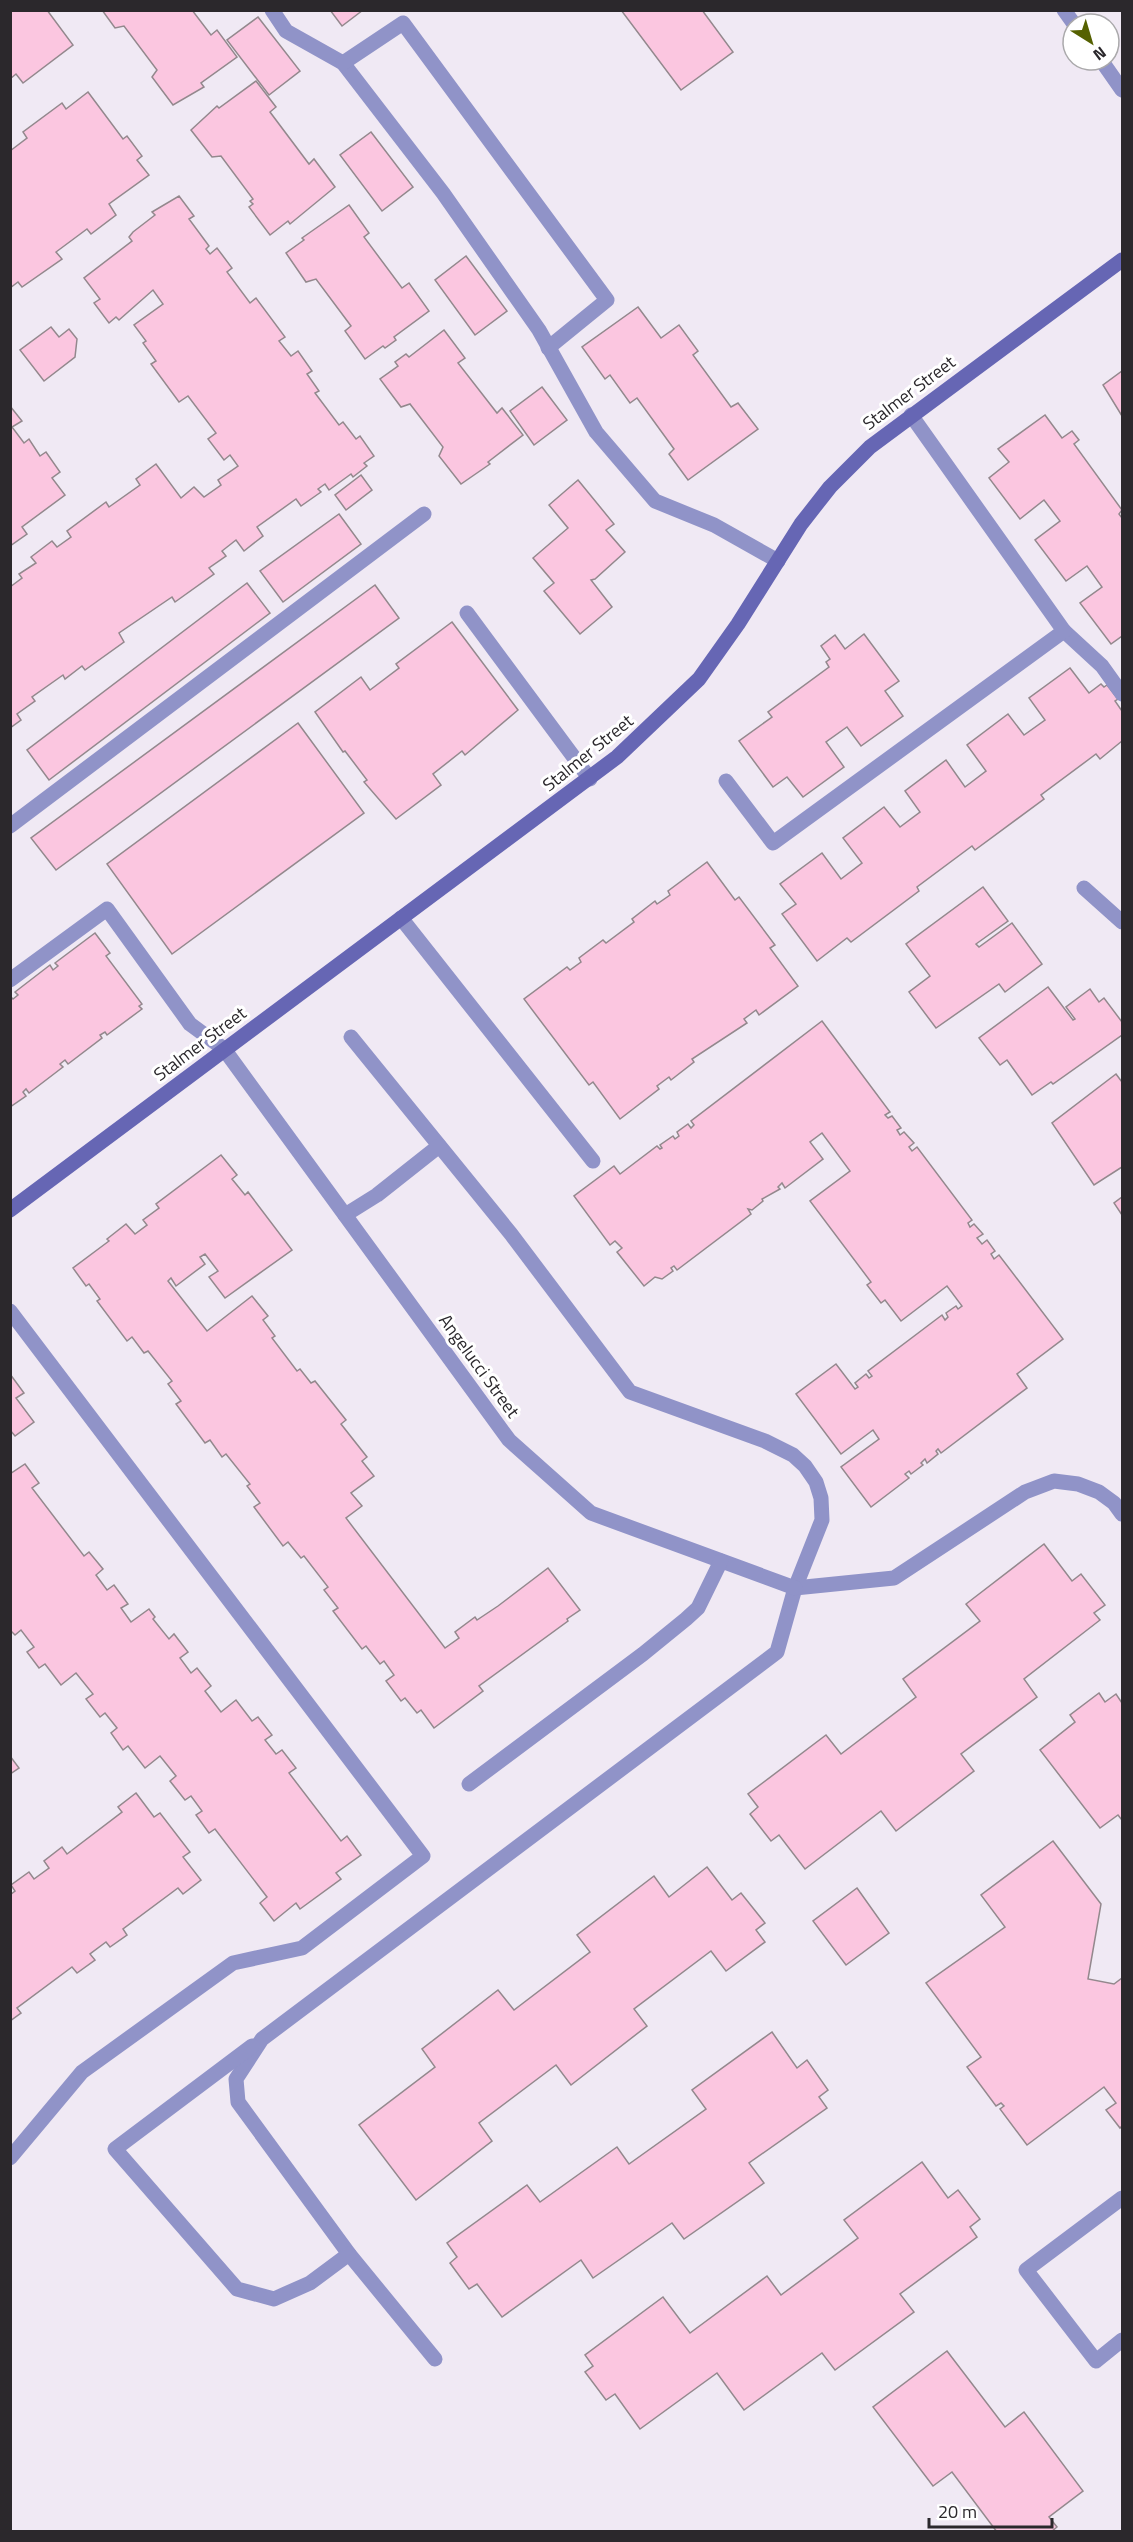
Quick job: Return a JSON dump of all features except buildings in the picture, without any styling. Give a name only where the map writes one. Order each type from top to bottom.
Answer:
[{"type":"street","points":[[272,10],[286,31],[343,63],[443,193],[548,348],[596,432],[655,501],[714,525],[778,561]]},
{"type":"street","points":[[343,63],[403,22],[608,300],[548,348]]},
{"type":"street","points":[[1109,72],[1122,90]]},
{"type":"street","name":"Stalmer Street","points":[[10,1210],[590,779],[647,731],[699,679],[717,656],[830,486],[870,447],[911,415],[1122,260]]},
{"type":"street","points":[[911,415],[1064,631],[1102,666],[1122,694]]},
{"type":"street","points":[[10,826],[424,514]]},
{"type":"street","points":[[467,613],[590,779]]},
{"type":"street","points":[[726,781],[773,843],[1064,631]]},
{"type":"street","points":[[1084,888],[1122,922]]},
{"type":"street","name":"Angelucci Street","points":[[10,980],[107,909],[190,1024],[224,1049],[508,1440],[591,1513],[795,1588]]},
{"type":"street","points":[[401,918],[593,1161]]},
{"type":"street","points":[[350,2254],[310,2283],[274,2299],[237,2289],[115,2149],[777,1652],[795,1588],[822,1520],[821,1498],[816,1482],[805,1466],[793,1455],[765,1441],[630,1392],[511,1234],[351,1037]]},
{"type":"street","points":[[345,1215],[377,1195],[439,1146]]},
{"type":"street","points":[[10,1311],[423,1856],[302,1948],[233,1963],[82,2072],[10,2158]]},
{"type":"street","points":[[795,1588],[894,1578],[1025,1492],[1054,1481],[1078,1484],[1099,1492],[1114,1503],[1122,1514]]},
{"type":"street","points":[[469,1784],[644,1654],[686,1619],[698,1608],[721,1561]]},
{"type":"street","points":[[262,2039],[236,2079],[238,2102],[350,2254],[435,2359]]},
{"type":"street","points":[[1122,2200],[1026,2270],[1096,2361],[1122,2340]]}]
